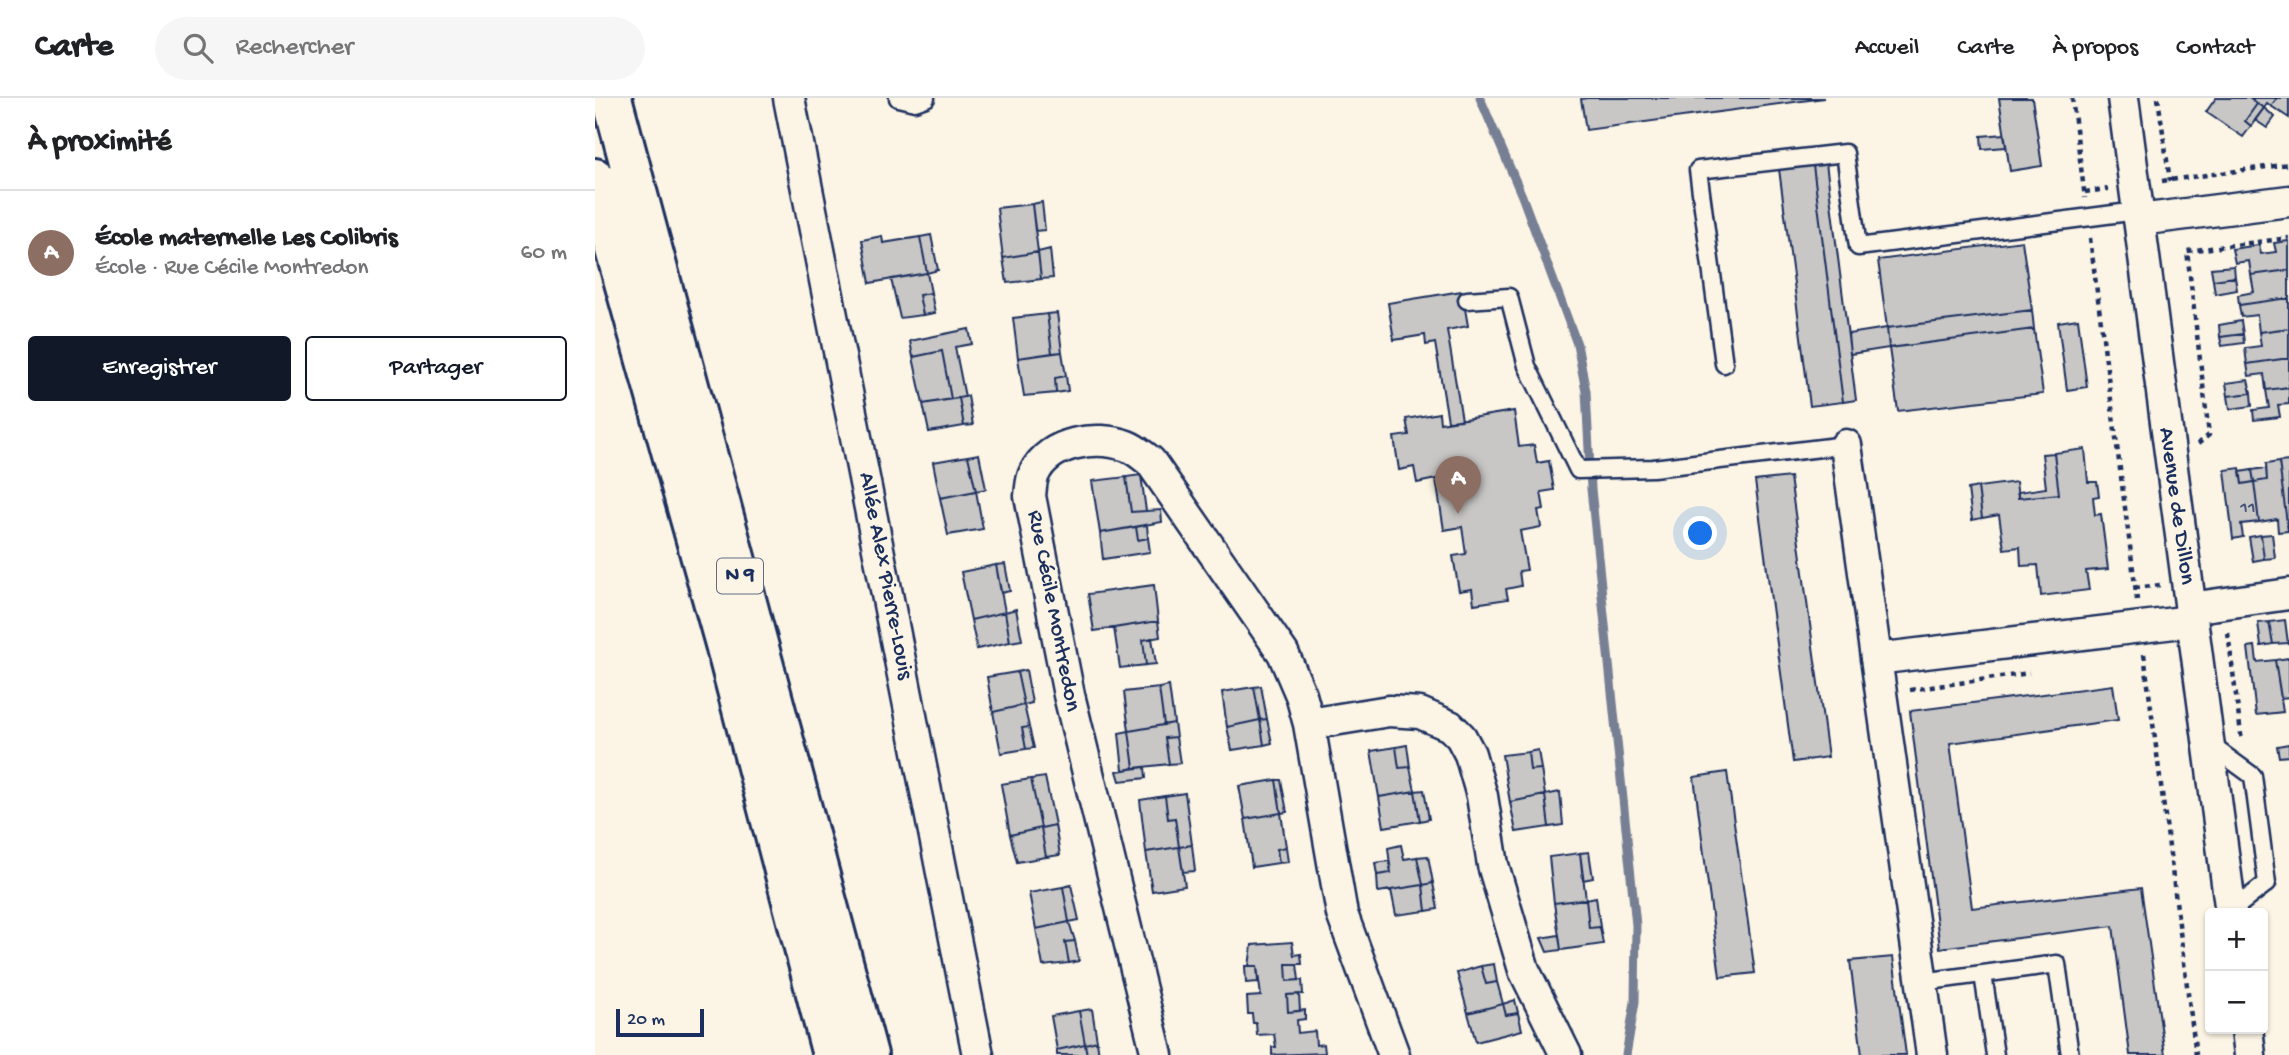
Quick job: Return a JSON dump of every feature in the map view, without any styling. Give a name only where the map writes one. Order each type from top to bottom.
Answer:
[{"type":"main road","name":"N 9","points":[[612,98],[613,174],[728,657],[832,1055]]},
{"type":"main road","name":"N 9","points":[[613,174],[869,1055]]},
{"type":"street","name":"Allée Alex Pierre-Louis","points":[[789,98],[978,1055]]},
{"type":"street","name":"Avenue de Dillon","points":[[2123,98],[2230,908]]},
{"type":"street","points":[[2138,216],[2289,201]]},
{"type":"street","name":"Rue Cécile Montredon","points":[[1157,1055],[1069,695],[1034,531],[1030,496],[1034,474],[1045,459],[1059,449],[1083,442],[1106,440],[1130,446],[1150,461],[1283,653],[1309,724],[1342,914],[1394,1055]]},
{"type":"street","points":[[1846,445],[1932,1055]]},
{"type":"street","points":[[1876,659],[2141,627],[2289,594]]},
{"type":"street","points":[[1309,724],[1388,711],[1420,713],[1450,726],[1461,737],[1470,754],[1482,796],[1493,865],[1524,970],[1566,1055]]},
{"type":"street","points":[[2248,1034],[2250,1055]]},
{"type":"lane","points":[[613,174],[628,98]]},
{"type":"lane","points":[[898,98],[915,102],[926,98]]},
{"type":"lane","points":[[1724,363],[1698,170],[1845,153],[1858,247],[2088,218],[2138,216]]},
{"type":"lane","points":[[1467,300],[1509,297],[1527,366],[1578,470],[1653,468],[1846,445]]},
{"type":"lane","points":[[2208,743],[2253,776],[2267,883],[2236,908]]},
{"type":"lane","points":[[1922,982],[2057,964],[2070,1055]]},
{"type":"lane","points":[[1983,974],[1995,1055]]},
{"type":"path","points":[[2072,98],[2196,1055]]},
{"type":"path","points":[[2158,98],[2169,180]]},
{"type":"path","points":[[2156,182],[2289,164]]},
{"type":"path","points":[[2085,192],[2114,188]]},
{"type":"path","points":[[2199,458],[2197,445],[2209,435],[2186,251],[2289,238]]},
{"type":"path","points":[[2136,588],[2168,584]]},
{"type":"path","points":[[2228,631],[2246,771]]},
{"type":"building","points":[[1824,98],[1586,130],[1581,99]]},
{"type":"building","points":[[1999,98],[2032,98],[2042,166],[2010,171]]},
{"type":"building","points":[[2216,98],[2249,98],[2257,104],[2245,121],[2251,126],[2243,137],[2206,112]]},
{"type":"building","points":[[2249,98],[2277,98],[2271,106],[2267,103],[2264,108]]},
{"type":"building","points":[[2277,98],[2289,98],[2289,118],[2271,106]]},
{"type":"building","points":[[2257,104],[2264,108],[2251,126],[2245,121]]},
{"type":"building","points":[[2264,108],[2275,117],[2267,128],[2255,120]]},
{"type":"building","points":[[2004,134],[2006,147],[1982,149],[1981,136]]},
{"type":"building","points":[[1826,163],[1856,400],[1843,402],[1813,165]]},
{"type":"building","points":[[1813,165],[1843,402],[1810,406],[1779,169]]},
{"type":"building","points":[[1042,202],[1045,230],[1035,231],[1032,204]]},
{"type":"building","points":[[1032,204],[1038,252],[1003,258],[997,208]]},
{"type":"building","points":[[931,235],[938,270],[927,273],[920,237]]},
{"type":"building","points":[[882,236],[883,243],[920,237],[927,273],[870,283],[862,240]]},
{"type":"building","points":[[2022,241],[2032,310],[1887,328],[1878,260]]},
{"type":"building","points":[[2289,241],[2289,270],[2251,275],[2249,261],[2235,263],[2232,249],[2259,245],[2261,254],[2276,252],[2274,243]]},
{"type":"building","points":[[1050,249],[1053,278],[1041,279],[1038,252]]},
{"type":"building","points":[[1038,252],[1041,279],[1007,283],[1003,258]]},
{"type":"building","points":[[2234,266],[2235,277],[2213,280],[2211,268]]},
{"type":"building","points":[[2289,270],[2289,298],[2239,305],[2238,295],[2254,292],[2251,275]]},
{"type":"building","points":[[927,273],[931,293],[919,295],[923,315],[900,318],[891,279]]},
{"type":"building","points":[[2235,277],[2237,290],[2215,294],[2213,280]]},
{"type":"building","points":[[1462,291],[1468,326],[1447,330],[1462,420],[1448,421],[1435,343],[1426,345],[1425,335],[1394,340],[1388,303]]},
{"type":"building","points":[[931,293],[935,313],[923,315],[919,295]]},
{"type":"building","points":[[2289,298],[2289,328],[2259,332],[2257,315],[2241,317],[2239,305]]},
{"type":"building","points":[[2032,310],[2034,329],[1889,348],[1887,328]]},
{"type":"building","points":[[1057,313],[1062,352],[1052,353],[1047,314]]},
{"type":"building","points":[[1047,314],[1052,353],[1018,358],[1013,318]]},
{"type":"building","points":[[2078,319],[2087,387],[2067,390],[2058,322]]},
{"type":"building","points":[[2241,321],[2243,334],[2220,337],[2219,325]]},
{"type":"building","points":[[1887,328],[1889,348],[1850,354],[1848,334]]},
{"type":"building","points":[[2289,328],[2289,358],[2247,364],[2245,348],[2261,346],[2259,332]]},
{"type":"building","points":[[969,329],[972,344],[955,347],[965,397],[951,399],[942,351],[913,357],[910,341]]},
{"type":"building","points":[[2034,329],[2043,394],[1898,411],[1889,348]]},
{"type":"building","points":[[2243,334],[2244,343],[2222,346],[2220,337]]},
{"type":"building","points":[[942,351],[951,399],[923,404],[913,357]]},
{"type":"building","points":[[1062,352],[1066,376],[1055,378],[1056,393],[1024,396],[1018,358]]},
{"type":"building","points":[[2289,358],[2289,387],[2266,390],[2264,374],[2249,376],[2247,364]]},
{"type":"building","points":[[1066,376],[1068,391],[1056,393],[1055,378]]},
{"type":"building","points":[[2248,380],[2251,393],[2228,396],[2226,383]]},
{"type":"building","points":[[2289,387],[2289,404],[2278,405],[2280,417],[2254,420],[2253,410],[2269,408],[2266,390]]},
{"type":"building","points":[[2251,393],[2252,406],[2230,409],[2228,396]]},
{"type":"building","points":[[968,396],[973,425],[964,426],[959,398]]},
{"type":"building","points":[[959,398],[964,426],[929,432],[923,404]]},
{"type":"building","points":[[1514,411],[1519,447],[1534,445],[1537,463],[1549,461],[1554,490],[1541,492],[1544,509],[1538,510],[1541,527],[1520,531],[1527,570],[1519,571],[1521,586],[1506,589],[1508,599],[1474,604],[1472,589],[1459,591],[1453,556],[1466,554],[1462,527],[1444,530],[1436,479],[1417,483],[1414,467],[1399,470],[1394,437],[1409,435],[1406,419],[1439,413],[1440,423]]},
{"type":"building","points":[[2085,449],[2088,482],[2097,482],[2099,496],[2093,497],[2095,515],[2101,514],[2108,569],[2086,571],[2089,590],[2041,596],[2038,565],[2021,566],[2020,547],[2004,549],[1999,515],[1982,518],[1978,487],[2016,482],[2018,498],[2059,494],[2054,453]]},
{"type":"building","points":[[2054,453],[2059,494],[2018,498],[2018,492],[2046,488],[2042,454]]},
{"type":"building","points":[[979,454],[986,489],[976,491],[968,456]]},
{"type":"building","points":[[968,456],[976,491],[940,498],[933,462]]},
{"type":"building","points":[[2289,461],[2289,531],[2288,531],[2279,462]]},
{"type":"building","points":[[2279,462],[2288,531],[2278,532],[2277,519],[2259,522],[2254,482],[2267,480],[2266,464]]},
{"type":"building","points":[[2240,468],[2242,484],[2254,482],[2259,522],[2241,524],[2243,537],[2233,539],[2225,470]]},
{"type":"building","points":[[2266,468],[2267,480],[2254,482],[2252,470]]},
{"type":"building","points":[[2252,470],[2254,482],[2242,484],[2240,472]]},
{"type":"building","points":[[1141,475],[1146,511],[1131,512],[1126,477]]},
{"type":"building","points":[[1126,477],[1131,512],[1161,510],[1162,522],[1100,533],[1092,481]]},
{"type":"building","points":[[1790,477],[1828,757],[1793,762],[1755,481]]},
{"type":"building","points":[[1978,487],[1982,518],[1972,520],[1968,489]]},
{"type":"building","points":[[976,491],[983,529],[948,535],[940,498]]},
{"type":"building","points":[[1147,525],[1148,538],[1138,540],[1136,527]]},
{"type":"building","points":[[1136,527],[1138,540],[1148,538],[1150,552],[1103,559],[1100,533]]},
{"type":"building","points":[[2272,534],[2275,558],[2264,559],[2261,535]]},
{"type":"building","points":[[2261,535],[2264,559],[2253,561],[2249,537]]},
{"type":"building","points":[[1005,564],[1010,591],[1001,593],[996,565]]},
{"type":"building","points":[[996,565],[1005,612],[971,620],[961,572]]},
{"type":"building","points":[[1154,585],[1158,621],[1094,631],[1088,594]]},
{"type":"building","points":[[1016,609],[1022,640],[1010,642],[1005,612]]},
{"type":"building","points":[[1005,612],[1010,642],[977,649],[971,620]]},
{"type":"building","points":[[2285,620],[2288,643],[2273,644],[2269,622]]},
{"type":"building","points":[[1158,621],[1160,637],[1143,640],[1146,665],[1120,668],[1114,628]]},
{"type":"building","points":[[2269,622],[2273,644],[2261,646],[2258,623]]},
{"type":"building","points":[[1152,638],[1156,664],[1146,665],[1143,640]]},
{"type":"building","points":[[2255,646],[2257,662],[2275,660],[2283,712],[2256,715],[2248,647]]},
{"type":"building","points":[[2289,658],[2289,697],[2281,698],[2275,660]]},
{"type":"building","points":[[1026,670],[1032,703],[1024,705],[1017,672]]},
{"type":"building","points":[[1017,672],[1024,705],[993,712],[987,677]]},
{"type":"building","points":[[2113,685],[2118,720],[1950,743],[1972,908],[2141,888],[2165,1055],[2130,1055],[2113,926],[1940,948],[1910,711]]},
{"type":"building","points":[[1169,686],[1174,723],[1164,725],[1159,688]]},
{"type":"building","points":[[1261,686],[1267,719],[1260,720],[1254,687]]},
{"type":"building","points":[[1254,687],[1260,720],[1227,727],[1222,692]]},
{"type":"building","points":[[1159,688],[1164,725],[1129,731],[1124,692]]},
{"type":"building","points":[[1024,705],[1029,727],[1022,728],[1026,749],[1001,753],[993,712]]},
{"type":"building","points":[[1267,719],[1272,743],[1264,745],[1260,720]]},
{"type":"building","points":[[1260,720],[1264,745],[1232,750],[1227,727]]},
{"type":"building","points":[[1174,723],[1176,737],[1165,738],[1169,764],[1134,768],[1129,731]]},
{"type":"building","points":[[1029,727],[1034,748],[1026,749],[1022,728]]},
{"type":"building","points":[[1129,731],[1134,768],[1123,770],[1119,733]]},
{"type":"building","points":[[1176,737],[1180,763],[1169,764],[1165,738]]},
{"type":"building","points":[[2289,744],[2289,756],[2279,757],[2277,746]]},
{"type":"building","points":[[1407,745],[1410,767],[1399,768],[1396,747]]},
{"type":"building","points":[[1396,747],[1399,768],[1410,767],[1415,791],[1379,797],[1371,751]]},
{"type":"building","points":[[1538,750],[1541,769],[1530,770],[1528,752]]},
{"type":"building","points":[[1528,752],[1530,770],[1541,769],[1545,795],[1510,802],[1502,755]]},
{"type":"building","points":[[1145,767],[1146,778],[1120,781],[1117,771]]},
{"type":"building","points":[[1727,772],[1755,973],[1720,977],[1694,777]]},
{"type":"building","points":[[1045,777],[1055,825],[1041,828],[1031,779]]},
{"type":"building","points":[[1031,779],[1041,828],[1010,835],[1001,784]]},
{"type":"building","points":[[1276,780],[1281,780],[1287,812],[1281,813]]},
{"type":"building","points":[[1276,780],[1281,813],[1245,819],[1239,786]]},
{"type":"building","points":[[1424,790],[1429,819],[1420,821],[1415,791]]},
{"type":"building","points":[[1415,791],[1420,821],[1384,827],[1379,797]]},
{"type":"building","points":[[1560,792],[1563,825],[1549,827],[1545,795]]},
{"type":"building","points":[[1185,793],[1192,845],[1179,847],[1175,818],[1168,819],[1165,796]]},
{"type":"building","points":[[1545,795],[1549,827],[1516,832],[1510,802]]},
{"type":"building","points":[[1165,796],[1168,819],[1175,818],[1179,847],[1146,852],[1140,800]]},
{"type":"building","points":[[1281,813],[1286,847],[1277,849],[1279,863],[1252,867],[1245,819]]},
{"type":"building","points":[[1055,825],[1060,855],[1046,857],[1041,828]]},
{"type":"building","points":[[1041,828],[1046,857],[1017,862],[1010,835]]},
{"type":"building","points":[[1192,845],[1195,871],[1183,872],[1179,847]]},
{"type":"building","points":[[1401,845],[1404,859],[1417,857],[1423,885],[1378,892],[1377,875],[1391,873],[1388,848]]},
{"type":"building","points":[[1179,847],[1185,886],[1152,891],[1146,852]]},
{"type":"building","points":[[1286,847],[1288,862],[1279,863],[1277,849]]},
{"type":"building","points":[[1589,852],[1593,878],[1583,880],[1580,853]]},
{"type":"building","points":[[1580,853],[1586,899],[1554,903],[1549,857]]},
{"type":"building","points":[[1428,856],[1433,883],[1423,885],[1417,857]]},
{"type":"building","points":[[1389,861],[1391,873],[1377,875],[1375,863]]},
{"type":"building","points":[[1433,883],[1438,909],[1426,911],[1423,885]]},
{"type":"building","points":[[1071,885],[1079,920],[1069,922],[1063,887]]},
{"type":"building","points":[[1423,885],[1426,911],[1396,915],[1391,890]]},
{"type":"building","points":[[1063,887],[1069,922],[1036,929],[1029,893]]},
{"type":"building","points":[[1596,897],[1600,927],[1589,928],[1586,899]]},
{"type":"building","points":[[1586,899],[1589,928],[1600,927],[1603,944],[1561,950],[1554,903]]},
{"type":"building","points":[[1069,922],[1075,941],[1065,942],[1069,963],[1043,966],[1036,929]]},
{"type":"building","points":[[1559,935],[1561,950],[1547,952],[1541,938]]},
{"type":"building","points":[[1075,941],[1079,961],[1069,963],[1065,942]]},
{"type":"building","points":[[1292,942],[1294,955],[1301,954],[1302,964],[1286,964],[1287,981],[1302,980],[1303,994],[1287,995],[1288,1012],[1305,1010],[1305,1019],[1297,1020],[1298,1033],[1315,1031],[1316,1045],[1324,1044],[1325,1053],[1272,1055],[1272,1047],[1276,1047],[1274,1034],[1257,1035],[1256,1023],[1253,1023],[1252,1014],[1248,1014],[1247,997],[1261,996],[1257,966],[1249,966],[1252,945]]},
{"type":"building","points":[[1893,957],[1906,1055],[1862,1055],[1850,961]]},
{"type":"building","points":[[1286,964],[1297,964],[1299,980],[1287,981]]},
{"type":"building","points":[[1494,964],[1497,982],[1486,984],[1481,966]]},
{"type":"building","points":[[1245,966],[1257,966],[1258,982],[1246,983]]},
{"type":"building","points":[[1481,966],[1486,984],[1497,982],[1503,1004],[1468,1013],[1457,973]]},
{"type":"building","points":[[1299,994],[1300,1011],[1288,1012],[1287,995]]},
{"type":"building","points":[[1515,1000],[1518,1013],[1506,1015],[1503,1004]]},
{"type":"building","points":[[1503,1004],[1506,1015],[1518,1013],[1522,1030],[1476,1042],[1468,1013]]},
{"type":"building","points":[[1092,1009],[1097,1041],[1085,1044],[1079,1011]]},
{"type":"building","points":[[1079,1011],[1085,1044],[1057,1050],[1051,1016]]},
{"type":"building","points":[[1097,1041],[1099,1055],[1087,1055],[1085,1044]]},
{"type":"building","points":[[1085,1044],[1087,1055],[1057,1055],[1057,1050]]},
{"type":"waterway","points":[[1480,98],[1522,196],[1577,344],[1586,391],[1591,489],[1636,925],[1635,1002],[1626,1055]]},
{"type":"place","name":"École maternelle Les Colibris","points":[[1458,514]]}]
